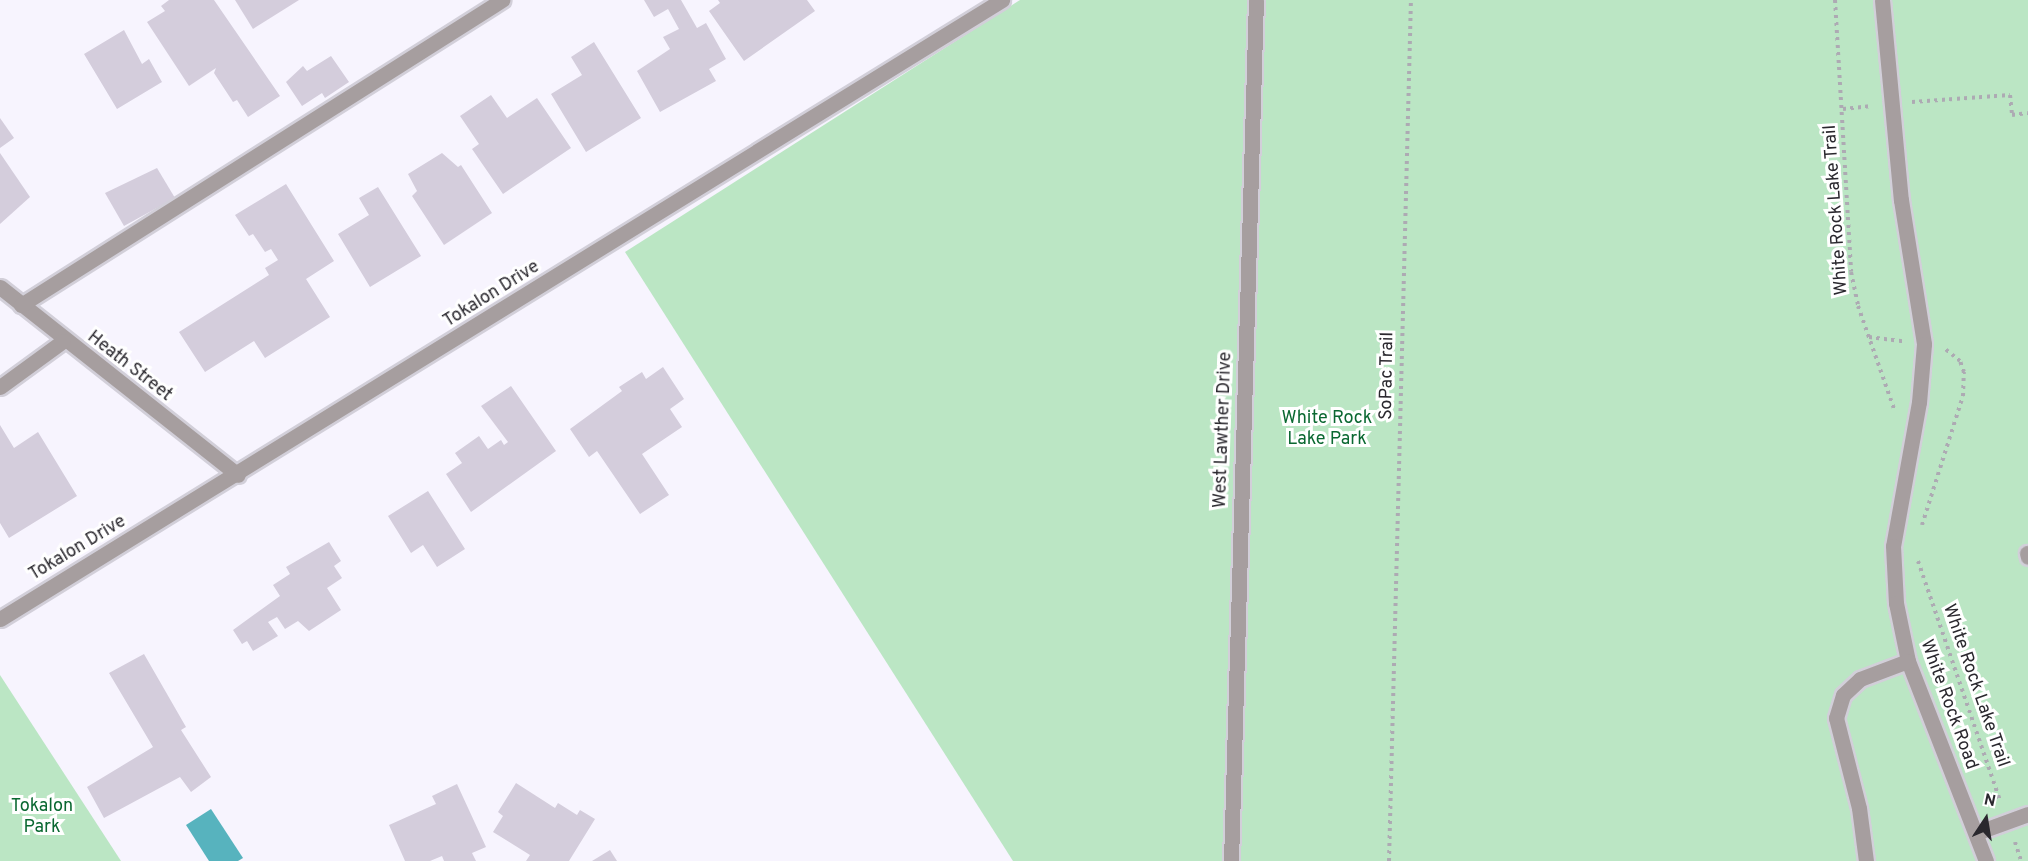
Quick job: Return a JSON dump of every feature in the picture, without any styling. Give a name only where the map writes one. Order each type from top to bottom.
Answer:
[{"type":"street","points":[[21,305],[502,0]]},
{"type":"street","name":"Tokalon Drive","points":[[0,619],[237,475],[1002,0]]},
{"type":"street","name":"West Lawther Drive","points":[[1231,861],[1256,0]]},
{"type":"street","name":"White Rock Road","points":[[1882,0],[1901,200],[1924,344],[1919,402],[1893,546],[1896,603],[1908,661],[1986,861]]},
{"type":"street","name":"Heath Street","points":[[0,287],[63,341],[237,475]]},
{"type":"street","points":[[0,387],[63,341]]},
{"type":"street","points":[[1866,861],[1858,808],[1836,718],[1842,694],[1860,679],[1908,661]]},
{"type":"street","points":[[1976,832],[2028,814]]},
{"type":"path","name":"SoPac Trail","points":[[1389,861],[1411,0]]},
{"type":"path","name":"White Rock Lake Trail","points":[[1835,0],[1851,272],[1858,306],[1894,411]]},
{"type":"path","points":[[1843,109],[2010,95],[2012,115],[2028,113]]},
{"type":"path","name":"White Rock Lake Trail","points":[[1917,557],[1999,798]]},
{"type":"path","points":[[2013,837],[2021,861]]},
{"type":"green space","name":"White Rock Lake Park","points":[[1020,0],[2028,0],[2028,861],[1013,861],[625,252]]},
{"type":"green space","name":"Tokalon Park","points":[[0,675],[121,861],[0,861]]},
{"type":"water","points":[[211,809],[243,858],[238,861],[209,861],[186,825]]},
{"type":"building","points":[[169,0],[214,0],[280,96],[248,117],[237,100],[233,102],[214,73],[216,68],[189,86],[147,22],[165,11],[161,6]]},
{"type":"building","points":[[235,0],[299,0],[253,29]]},
{"type":"building","points":[[644,0],[681,0],[697,28],[706,23],[726,59],[709,69],[716,81],[660,112],[637,71],[670,49],[663,37],[679,29],[668,9],[654,17]]},
{"type":"building","points":[[718,0],[807,0],[815,11],[744,61],[709,11],[720,3]]},
{"type":"building","points":[[124,30],[142,64],[149,59],[162,82],[117,109],[84,54]]},
{"type":"building","points":[[594,42],[641,118],[586,152],[551,94],[582,75],[571,57]]},
{"type":"building","points":[[331,56],[349,82],[325,98],[322,93],[302,106],[286,82],[303,66],[307,71]]},
{"type":"building","points":[[491,95],[507,118],[537,98],[571,148],[503,194],[472,149],[479,144],[460,116]]},
{"type":"building","points":[[0,118],[14,138],[0,148]]},
{"type":"building","points":[[0,153],[30,197],[0,224]]},
{"type":"building","points":[[442,153],[458,167],[461,165],[492,213],[444,245],[412,196],[417,191],[408,174]]},
{"type":"building","points":[[157,168],[175,198],[124,226],[105,193]]},
{"type":"building","points":[[286,184],[334,261],[306,279],[330,317],[265,358],[254,341],[205,372],[179,332],[269,275],[265,268],[278,260],[271,249],[265,252],[253,234],[249,236],[235,215]]},
{"type":"building","points":[[378,187],[421,256],[370,287],[338,234],[369,215],[359,198]]},
{"type":"building","points":[[663,367],[684,399],[670,409],[682,427],[642,454],[669,495],[640,514],[597,451],[589,457],[570,429],[622,391],[619,387],[642,372],[646,379]]},
{"type":"building","points":[[511,386],[556,451],[471,512],[446,474],[462,463],[455,453],[479,436],[488,449],[501,440],[504,445],[508,442],[481,406]]},
{"type":"building","points":[[0,425],[14,448],[38,432],[77,496],[9,538],[0,523]]},
{"type":"building","points":[[428,491],[465,549],[437,567],[423,545],[411,553],[388,516]]},
{"type":"building","points":[[329,542],[341,561],[334,566],[342,578],[327,588],[341,610],[309,631],[298,621],[285,629],[277,617],[268,622],[278,636],[253,651],[247,641],[242,644],[233,630],[280,596],[273,585],[290,574],[286,567]]},
{"type":"building","points":[[144,654],[186,727],[181,730],[211,777],[191,792],[180,777],[104,818],[87,787],[153,747],[109,673]]},
{"type":"building","points":[[516,783],[555,808],[558,803],[577,815],[580,810],[595,819],[569,861],[526,861],[530,855],[493,832],[503,816],[498,812]]},
{"type":"building","points":[[457,784],[486,847],[472,853],[476,861],[444,861],[442,856],[430,861],[405,861],[389,825],[436,804],[432,796]]},
{"type":"building","points":[[610,850],[617,861],[592,861]]}]
